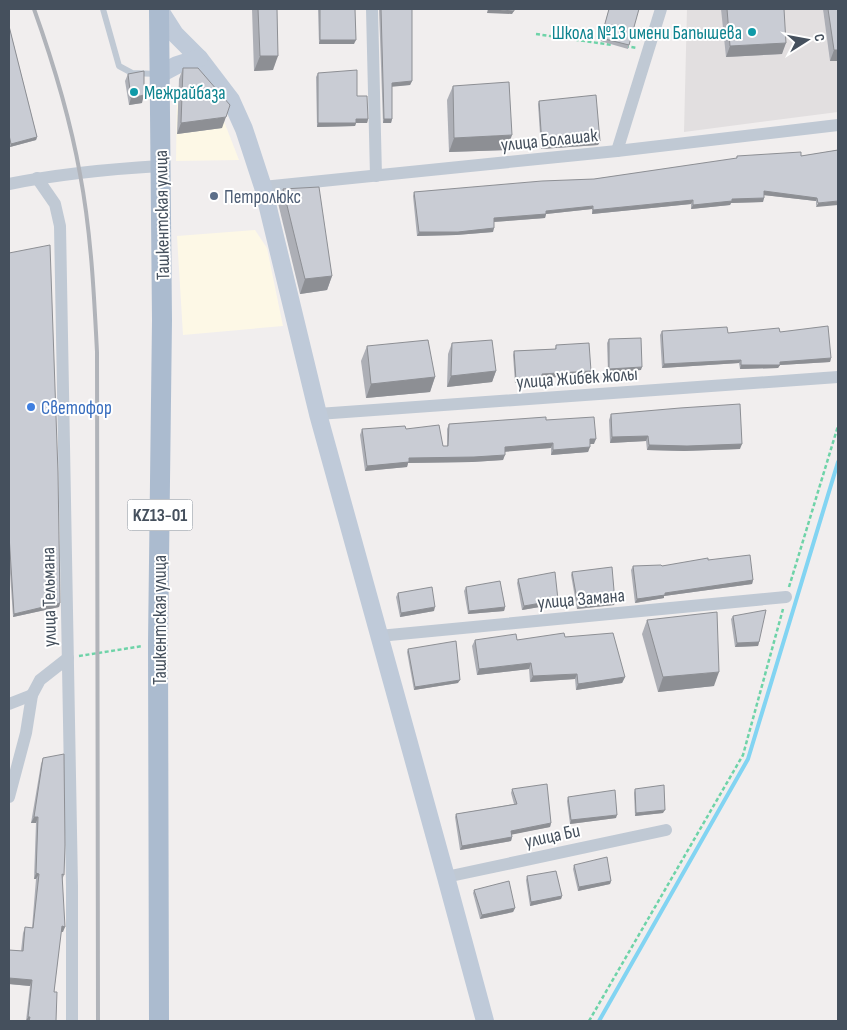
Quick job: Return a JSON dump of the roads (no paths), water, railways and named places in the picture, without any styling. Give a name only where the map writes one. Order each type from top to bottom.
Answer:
[{"type":"main road","name":"Ташкентская улица","points":[[159,9],[162,320],[158,643],[159,1021]]},
{"type":"main road","points":[[159,9],[175,34],[199,58],[231,100],[244,129],[263,187],[318,414],[484,1021]]},
{"type":"main road","points":[[160,74],[177,65],[199,58]]},
{"type":"street","points":[[372,9],[376,176]]},
{"type":"street","points":[[617,151],[661,9]]},
{"type":"street","name":"улица Болашак","points":[[263,187],[617,151],[838,125]]},
{"type":"street","points":[[9,184],[37,178],[113,169],[160,166]]},
{"type":"street","name":"улица Тельмана","points":[[37,178],[55,204],[60,226],[72,886],[72,1021]]},
{"type":"street","name":"улица Жибек жолы","points":[[318,414],[838,377]]},
{"type":"street","name":"улица Замана","points":[[379,636],[786,597]]},
{"type":"street","points":[[9,797],[26,733],[32,695],[40,680],[68,658]]},
{"type":"street","points":[[9,704],[32,695]]},
{"type":"street","name":"улица Би","points":[[446,877],[666,830]]},
{"type":"lane","points":[[102,9],[119,66],[132,73],[160,74]]},
{"type":"waterway","points":[[599,1021],[748,759],[838,462]]},
{"type":"railway","points":[[34,9],[60,90],[76,153],[87,218],[95,307],[97,352],[98,1021]]},
{"type":"place","name":"Школа №13 имени Бапышева","points":[[752,32]]},
{"type":"place","name":"Межрайбаза","points":[[134,92]]},
{"type":"place","name":"Петролюкс","points":[[214,196]]},
{"type":"place","name":"Светофор","points":[[31,407]]}]
